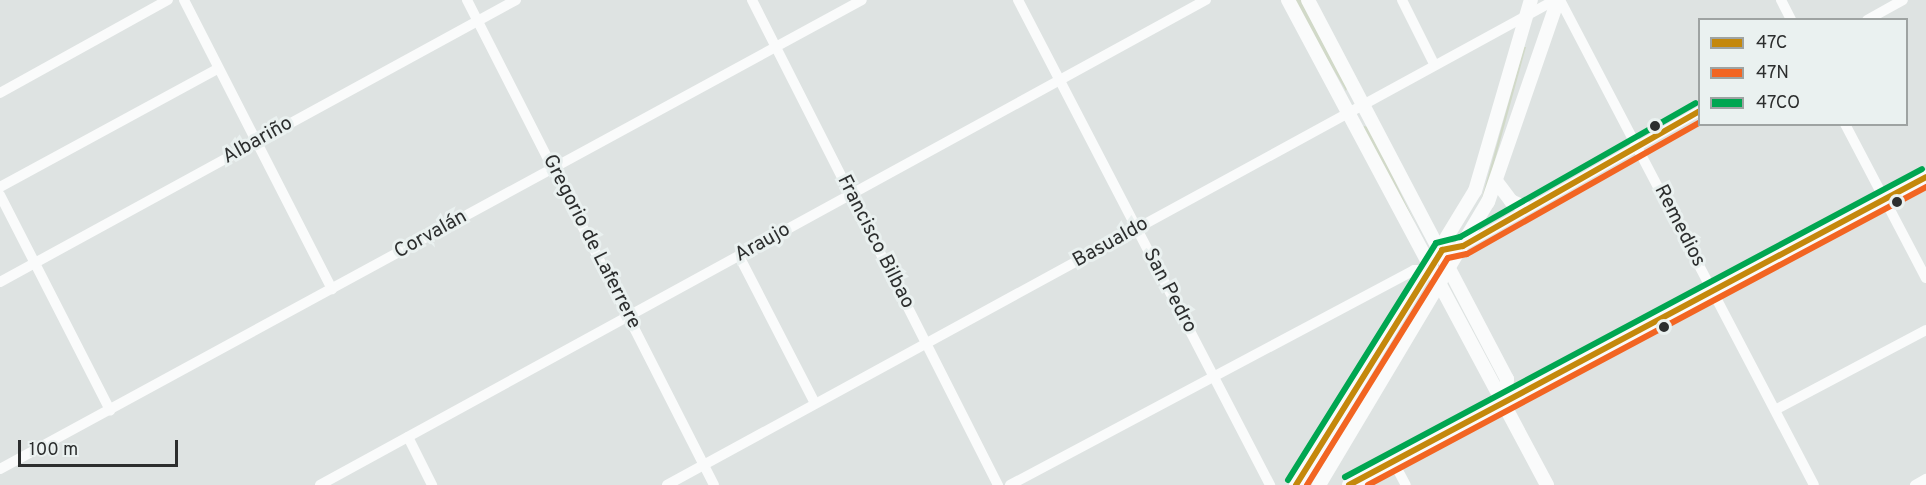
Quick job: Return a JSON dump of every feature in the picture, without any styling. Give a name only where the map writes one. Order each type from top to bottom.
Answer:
[{"type":"street","points":[[0,93],[168,0]]},
{"type":"street","points":[[184,0],[217,69],[332,289]]},
{"type":"street","name":"Gregorio de Laferrere","points":[[467,0],[714,485]]},
{"type":"street","name":"Albariño","points":[[0,282],[516,0]]},
{"type":"street","name":"Francisco Bilbao","points":[[752,0],[998,485]]},
{"type":"street","name":"Corvalán","points":[[0,469],[862,0]]},
{"type":"street","name":"San Pedro","points":[[1018,0],[1270,485]]},
{"type":"street","name":"Araujo","points":[[320,485],[1206,0]]},
{"type":"street","points":[[1288,0],[1492,388],[1505,401],[1547,485]]},
{"type":"street","points":[[1308,0],[1442,250],[1507,379],[1505,401]]},
{"type":"street","points":[[1402,0],[1434,64]]},
{"type":"street","points":[[1319,485],[1439,288],[1496,181],[1557,0]]},
{"type":"street","name":"Basualdo","points":[[667,485],[1364,104],[1530,7],[1557,0]]},
{"type":"street","name":"Remedios","points":[[1557,0],[1637,144],[1814,485]]},
{"type":"street","points":[[1781,0],[1790,18]]},
{"type":"street","points":[[1871,18],[1903,0]]},
{"type":"street","points":[[1296,485],[1430,270],[1475,191],[1530,7]]},
{"type":"street","points":[[0,187],[217,69]]},
{"type":"street","points":[[1442,250],[1463,246],[1524,207],[1698,112]]},
{"type":"street","points":[[1846,126],[1926,278]]},
{"type":"street","points":[[1349,485],[1926,177]]},
{"type":"street","points":[[1496,181],[1507,197],[1524,207]]},
{"type":"street","points":[[0,195],[110,410]]},
{"type":"street","points":[[739,256],[815,403]]},
{"type":"street","points":[[1010,485],[1414,270],[1430,270]]},
{"type":"street","points":[[1775,410],[1926,330]]},
{"type":"street","points":[[408,437],[432,485]]},
{"type":"street","points":[[1393,461],[1406,485]]},
{"type":"street","points":[[1915,485],[1926,479]]},
{"type":"green space","points":[[1292,0],[1302,0],[1348,86],[1346,91]]},
{"type":"green space","points":[[1524,47],[1526,47],[1484,200],[1481,201]]},
{"type":"green space","points":[[1369,127],[1415,223],[1362,128]]},
{"type":"green space","points":[[1424,295],[1426,299],[1306,485]]},
{"type":"transit line","name":"47CO","points":[[1288,480],[1436,243],[1460,237],[1696,103]]},
{"type":"transit line","name":"47C","points":[[1296,485],[1442,250],[1463,246],[1698,112]]},
{"type":"transit line","name":"47N","points":[[1307,485],[1448,258],[1467,254],[1698,123]]},
{"type":"transit line","name":"47CO","points":[[1345,477],[1922,169]]},
{"type":"transit line","name":"47C","points":[[1349,485],[1926,177]]},
{"type":"transit line","name":"47N","points":[[1368,485],[1926,187]]}]
